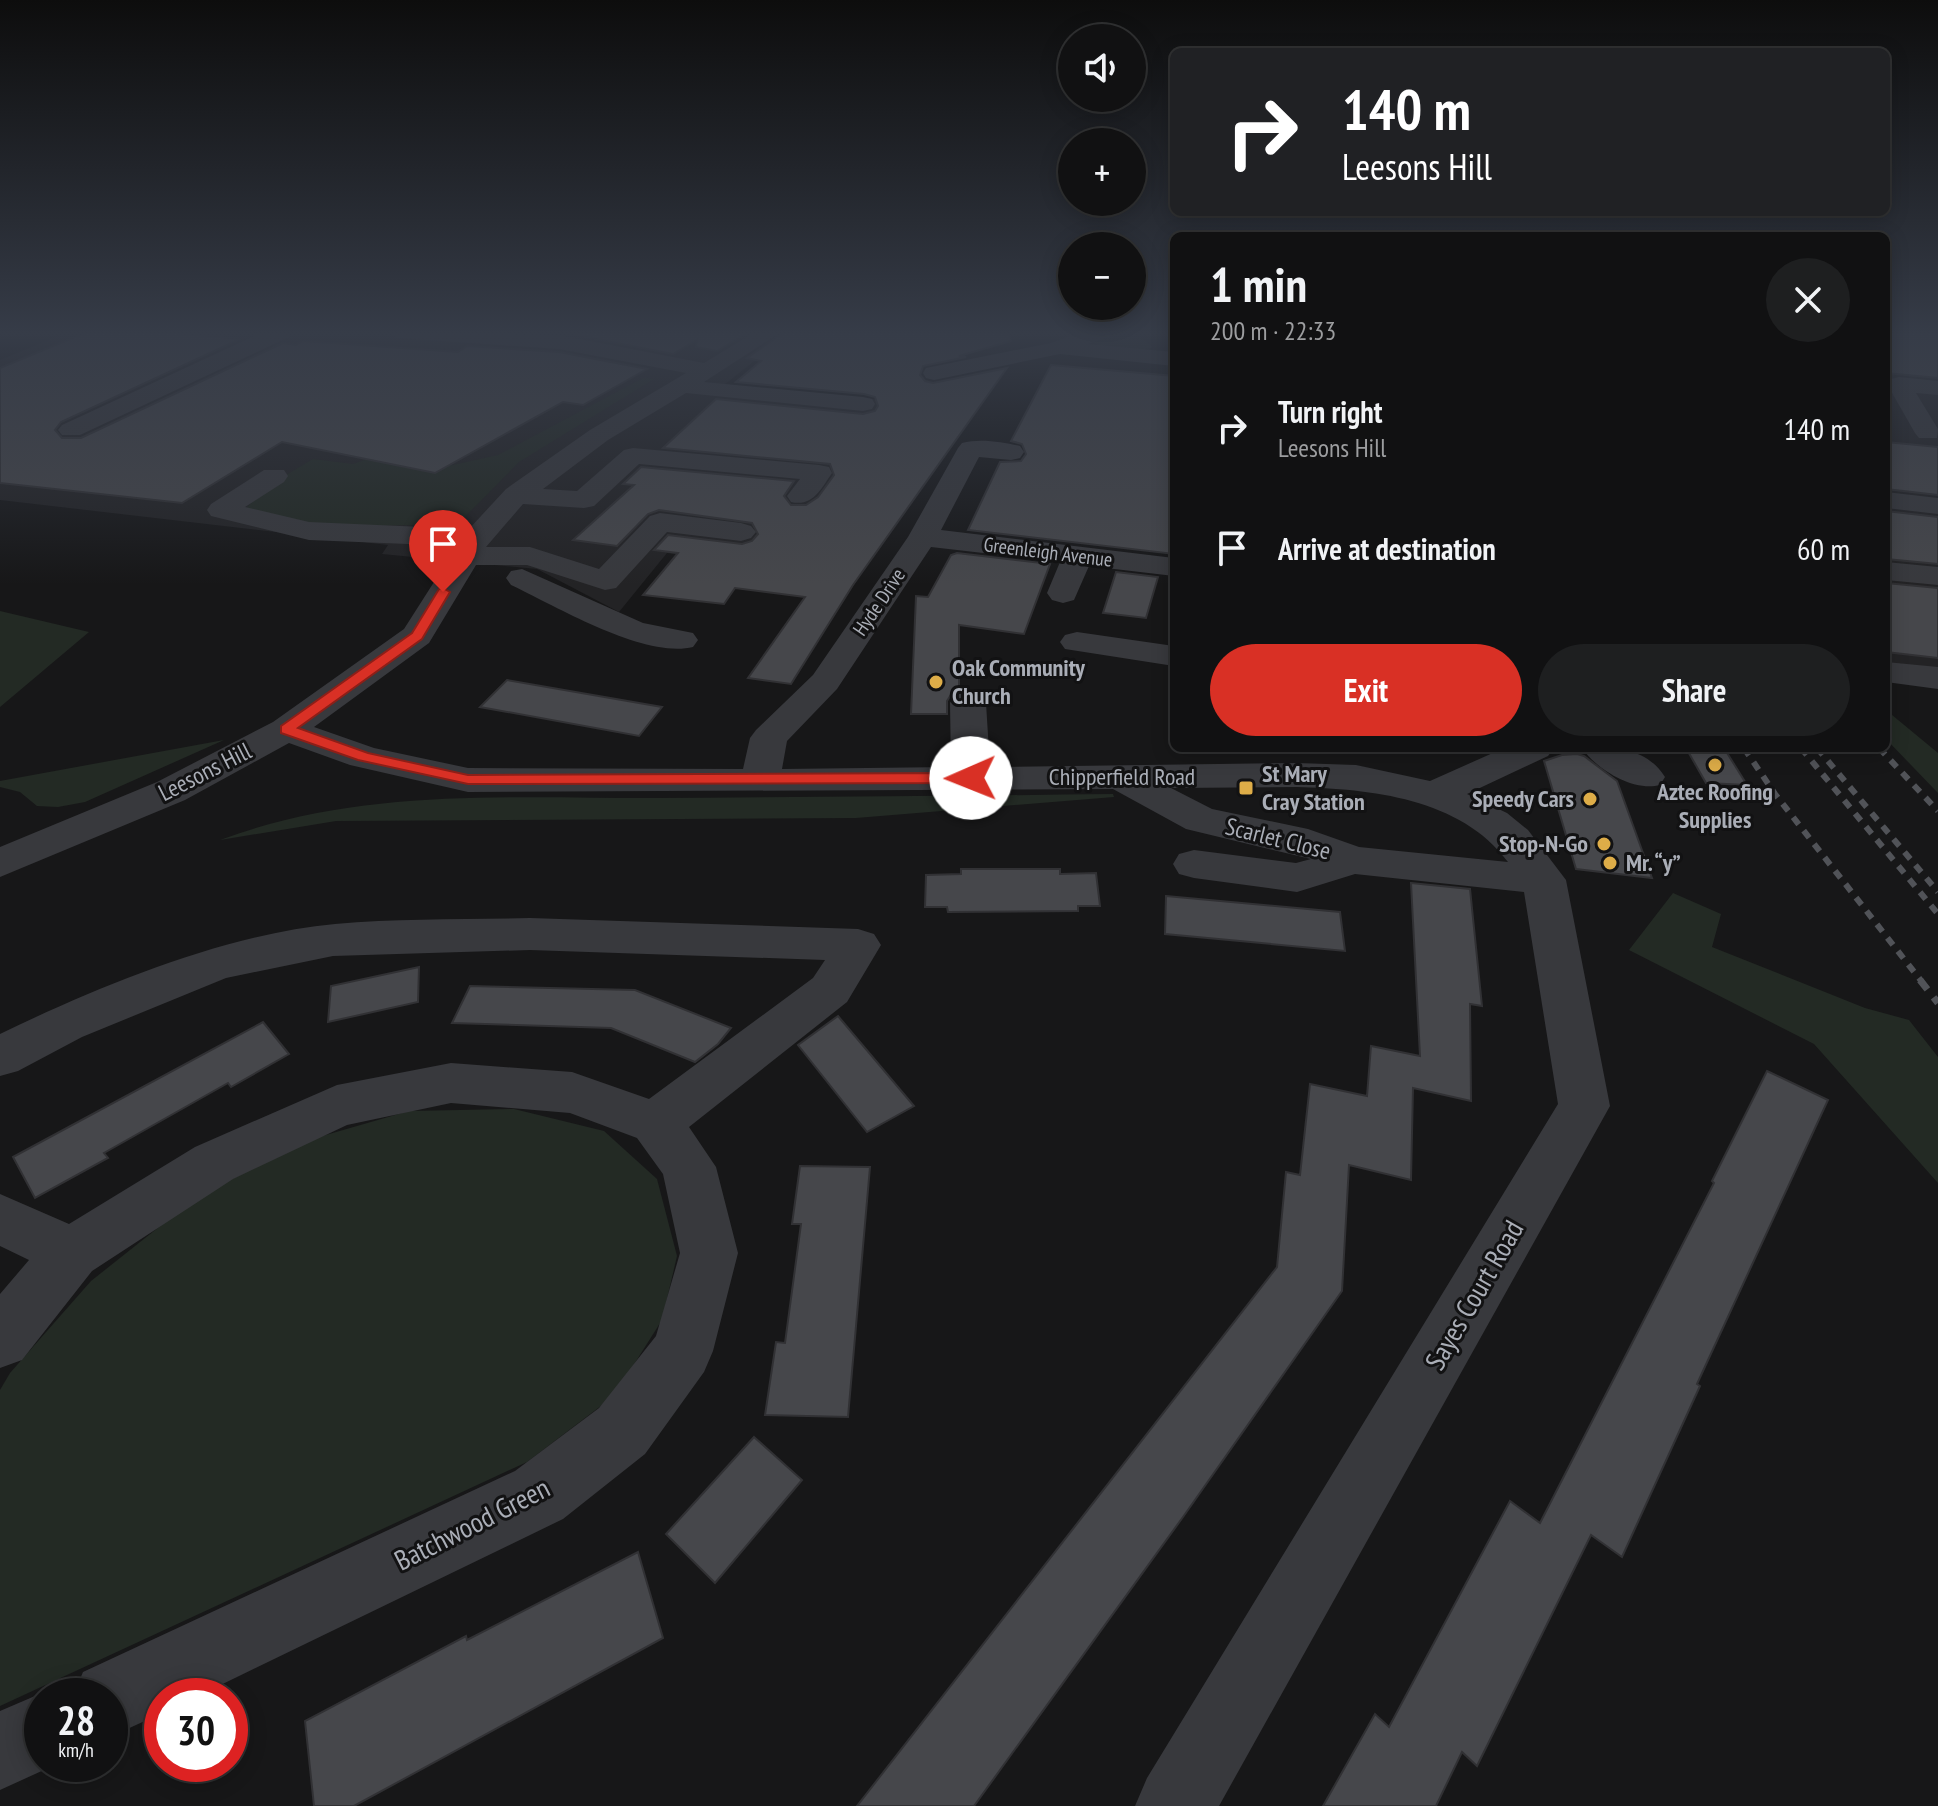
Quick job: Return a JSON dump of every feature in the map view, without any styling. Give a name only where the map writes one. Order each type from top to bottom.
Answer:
[{"type":"street","points":[[71,430],[99,416]]},
{"type":"street","name":"Leesons Hill","points":[[0,863],[171,791],[286,730],[417,636],[466,555],[516,495],[630,416]]},
{"type":"street","points":[[1918,416],[1928,433]]},
{"type":"street","points":[[599,435],[653,444],[801,459]]},
{"type":"street","name":"Hyde Drive","points":[[760,781],[769,738],[825,682],[923,537],[971,448],[1011,452]]},
{"type":"street","points":[[530,556],[584,500],[633,456],[819,473],[801,496]]},
{"type":"street","points":[[274,476],[221,510],[309,531],[434,536],[466,555],[634,631],[681,640]]},
{"type":"street","points":[[516,495],[584,500]]},
{"type":"street","points":[[1890,500],[1938,506]]},
{"type":"street","points":[[466,555],[530,556],[605,581],[660,522],[741,532]]},
{"type":"street","name":"Greenleigh Avenue","points":[[923,537],[1170,566]]},
{"type":"street","points":[[1063,593],[1078,555]]},
{"type":"street","points":[[1890,571],[1938,576]]},
{"type":"street","points":[[1077,642],[1170,655]]},
{"type":"street","points":[[1890,672],[1938,678]]},
{"type":"street","points":[[968,703],[971,778]]},
{"type":"street","name":"Chipperfield Road","points":[[286,730],[364,757],[468,780],[760,781],[1118,776],[1199,762],[1356,777],[1434,794]]},
{"type":"street","points":[[1434,794],[1526,752]]},
{"type":"street","points":[[1607,752],[1646,777]]},
{"type":"street","name":"Scarlet Close","points":[[1118,776],[1200,820],[1308,842],[1353,860],[1544,880]]},
{"type":"street","name":"Sayes Court Road","points":[[1175,1806],[1584,1106],[1544,880],[1513,839],[1493,822],[1434,794]]},
{"type":"street","name":"Scarlet Close","points":[[1194,864],[1297,878],[1353,860]]},
{"type":"street","points":[[0,1057],[65,1024],[217,963],[333,940],[530,934],[858,945],[830,990],[656,1123],[572,1093],[451,1083],[337,1106],[214,1163],[72,1253],[0,1339]]},
{"type":"street","name":"Batchwood Green","points":[[128,1690],[539,1495],[622,1431],[682,1351],[709,1253],[689,1167],[656,1123]]},
{"type":"street","points":[[0,1219],[72,1253]]},
{"type":"street","points":[[0,1751],[24,1740]]},
{"type":"shaded area","points":[[0,416],[894,416],[774,566],[667,553],[619,612],[537,569],[382,554],[388,545],[0,500]]},
{"type":"shaded area","points":[[571,416],[593,416],[519,462],[458,524],[326,527],[244,510],[271,484],[313,459],[353,464],[373,457],[435,473],[448,466],[498,455]]},
{"type":"shaded area","points":[[1890,416],[1938,416],[1938,670],[1890,665]]},
{"type":"shaded area","points":[[0,611],[89,632],[0,707]]},
{"type":"shaded area","points":[[1890,713],[1938,753],[1938,793],[1890,743]]},
{"type":"shaded area","points":[[224,740],[85,802],[58,807],[37,806],[20,792],[0,787],[0,781]]},
{"type":"shaded area","points":[[1113,794],[1114,797],[856,818],[336,821],[220,840],[272,823],[326,812],[433,800]]},
{"type":"shaded area","points":[[1673,893],[1721,914],[1712,947],[1865,1008],[1909,1020],[1938,1057],[1938,1183],[1814,1044],[1629,950]]},
{"type":"shaded area","points":[[514,1109],[604,1131],[657,1179],[677,1256],[662,1320],[614,1396],[527,1462],[60,1678],[24,1678],[24,1695],[0,1706],[0,1390],[10,1373],[91,1281],[198,1196],[312,1139],[409,1111]]},
{"type":"building","points":[[0,416],[73,416],[61,422],[55,430],[62,438],[81,438],[127,416],[537,416],[435,473],[282,442],[182,503],[0,483]]},
{"type":"building","points":[[697,416],[973,416],[853,585],[791,684],[748,678],[805,597],[735,588],[724,604],[643,595],[678,553],[654,550],[668,535],[742,544],[752,541],[758,534],[752,523],[659,510],[648,514],[617,546],[573,540],[634,485],[623,484],[641,467],[794,481],[784,496],[791,505],[806,505],[818,497],[834,475],[830,464],[663,448]]},
{"type":"building","points":[[1024,416],[1170,416],[1170,554],[968,530],[1000,462],[1021,461],[1026,454],[1022,444],[1011,441]]},
{"type":"building","points":[[1890,442],[1938,447],[1938,495],[1890,489]]},
{"type":"building","points":[[1890,511],[1938,517],[1938,564],[1890,559]]},
{"type":"building","points":[[957,553],[1050,564],[1024,634],[959,625],[959,691],[952,693],[947,701],[947,714],[911,714],[916,596],[928,597],[951,555]]},
{"type":"building","points":[[1116,572],[1158,577],[1146,618],[1103,613]]},
{"type":"building","points":[[1890,583],[1938,588],[1938,658],[1890,652]]},
{"type":"building","points":[[507,680],[662,707],[639,736],[480,707]]},
{"type":"building","name":"Aztec Roofing Supplies","points":[[1688,752],[1726,752],[1747,785],[1706,783]]},
{"type":"building","points":[[1577,754],[1617,781],[1652,878],[1576,869],[1544,761]]},
{"type":"building","points":[[961,869],[1060,869],[1060,874],[1096,873],[1100,906],[1078,906],[1078,911],[948,912],[947,907],[925,907],[926,875],[961,874]]},
{"type":"building","points":[[1411,883],[1470,889],[1482,1006],[1470,1004],[1471,1101],[1413,1088],[1411,1180],[1349,1165],[1342,1291],[974,1806],[857,1806],[1277,1267],[1286,1172],[1300,1175],[1310,1084],[1367,1096],[1371,1046],[1420,1056]]},
{"type":"building","points":[[1166,896],[1340,912],[1345,951],[1165,934]]},
{"type":"building","points":[[419,967],[418,1002],[328,1022],[331,986]]},
{"type":"building","points":[[470,986],[635,990],[731,1028],[718,1044],[695,1062],[611,1028],[452,1023]]},
{"type":"building","points":[[838,1016],[914,1106],[867,1132],[798,1045]]},
{"type":"building","points":[[263,1022],[289,1054],[231,1087],[228,1083],[104,1153],[108,1158],[35,1198],[13,1157]]},
{"type":"building","points":[[1767,1071],[1828,1100],[1697,1384],[1700,1386],[1622,1557],[1591,1535],[1477,1766],[1462,1752],[1436,1806],[1323,1806],[1375,1714],[1389,1727],[1510,1501],[1540,1523],[1714,1183],[1712,1181]]},
{"type":"building","points":[[800,1166],[870,1167],[848,1417],[765,1415],[776,1342],[785,1343],[801,1224],[792,1224]]},
{"type":"building","points":[[754,1437],[802,1480],[715,1583],[666,1534]]},
{"type":"building","points":[[638,1552],[663,1638],[354,1806],[314,1806],[305,1721],[466,1636],[467,1640]]},
{"type":"railway","points":[[1747,752],[1775,794],[1922,982]]},
{"type":"railway","points":[[1804,752],[1938,914]]},
{"type":"railway","points":[[1820,752],[1938,892]]},
{"type":"railway","points":[[1883,752],[1938,811]]},
{"type":"railway","points":[[1920,980],[1938,1003]]},
{"type":"place","name":"Oak Community Church","points":[[936,682]]},
{"type":"place","name":"Aztec Roofing Supplies","points":[[1715,765]]},
{"type":"place","name":"St Mary Cray Station","points":[[1246,788]]},
{"type":"place","name":"Speedy Cars","points":[[1590,799]]},
{"type":"place","name":"Stop-N-Go","points":[[1604,844]]},
{"type":"place","name":"Mr. “y”","points":[[1610,863]]},
{"type":"route","points":[[443,592],[417,636],[286,730],[364,757],[468,780],[971,778]]}]
